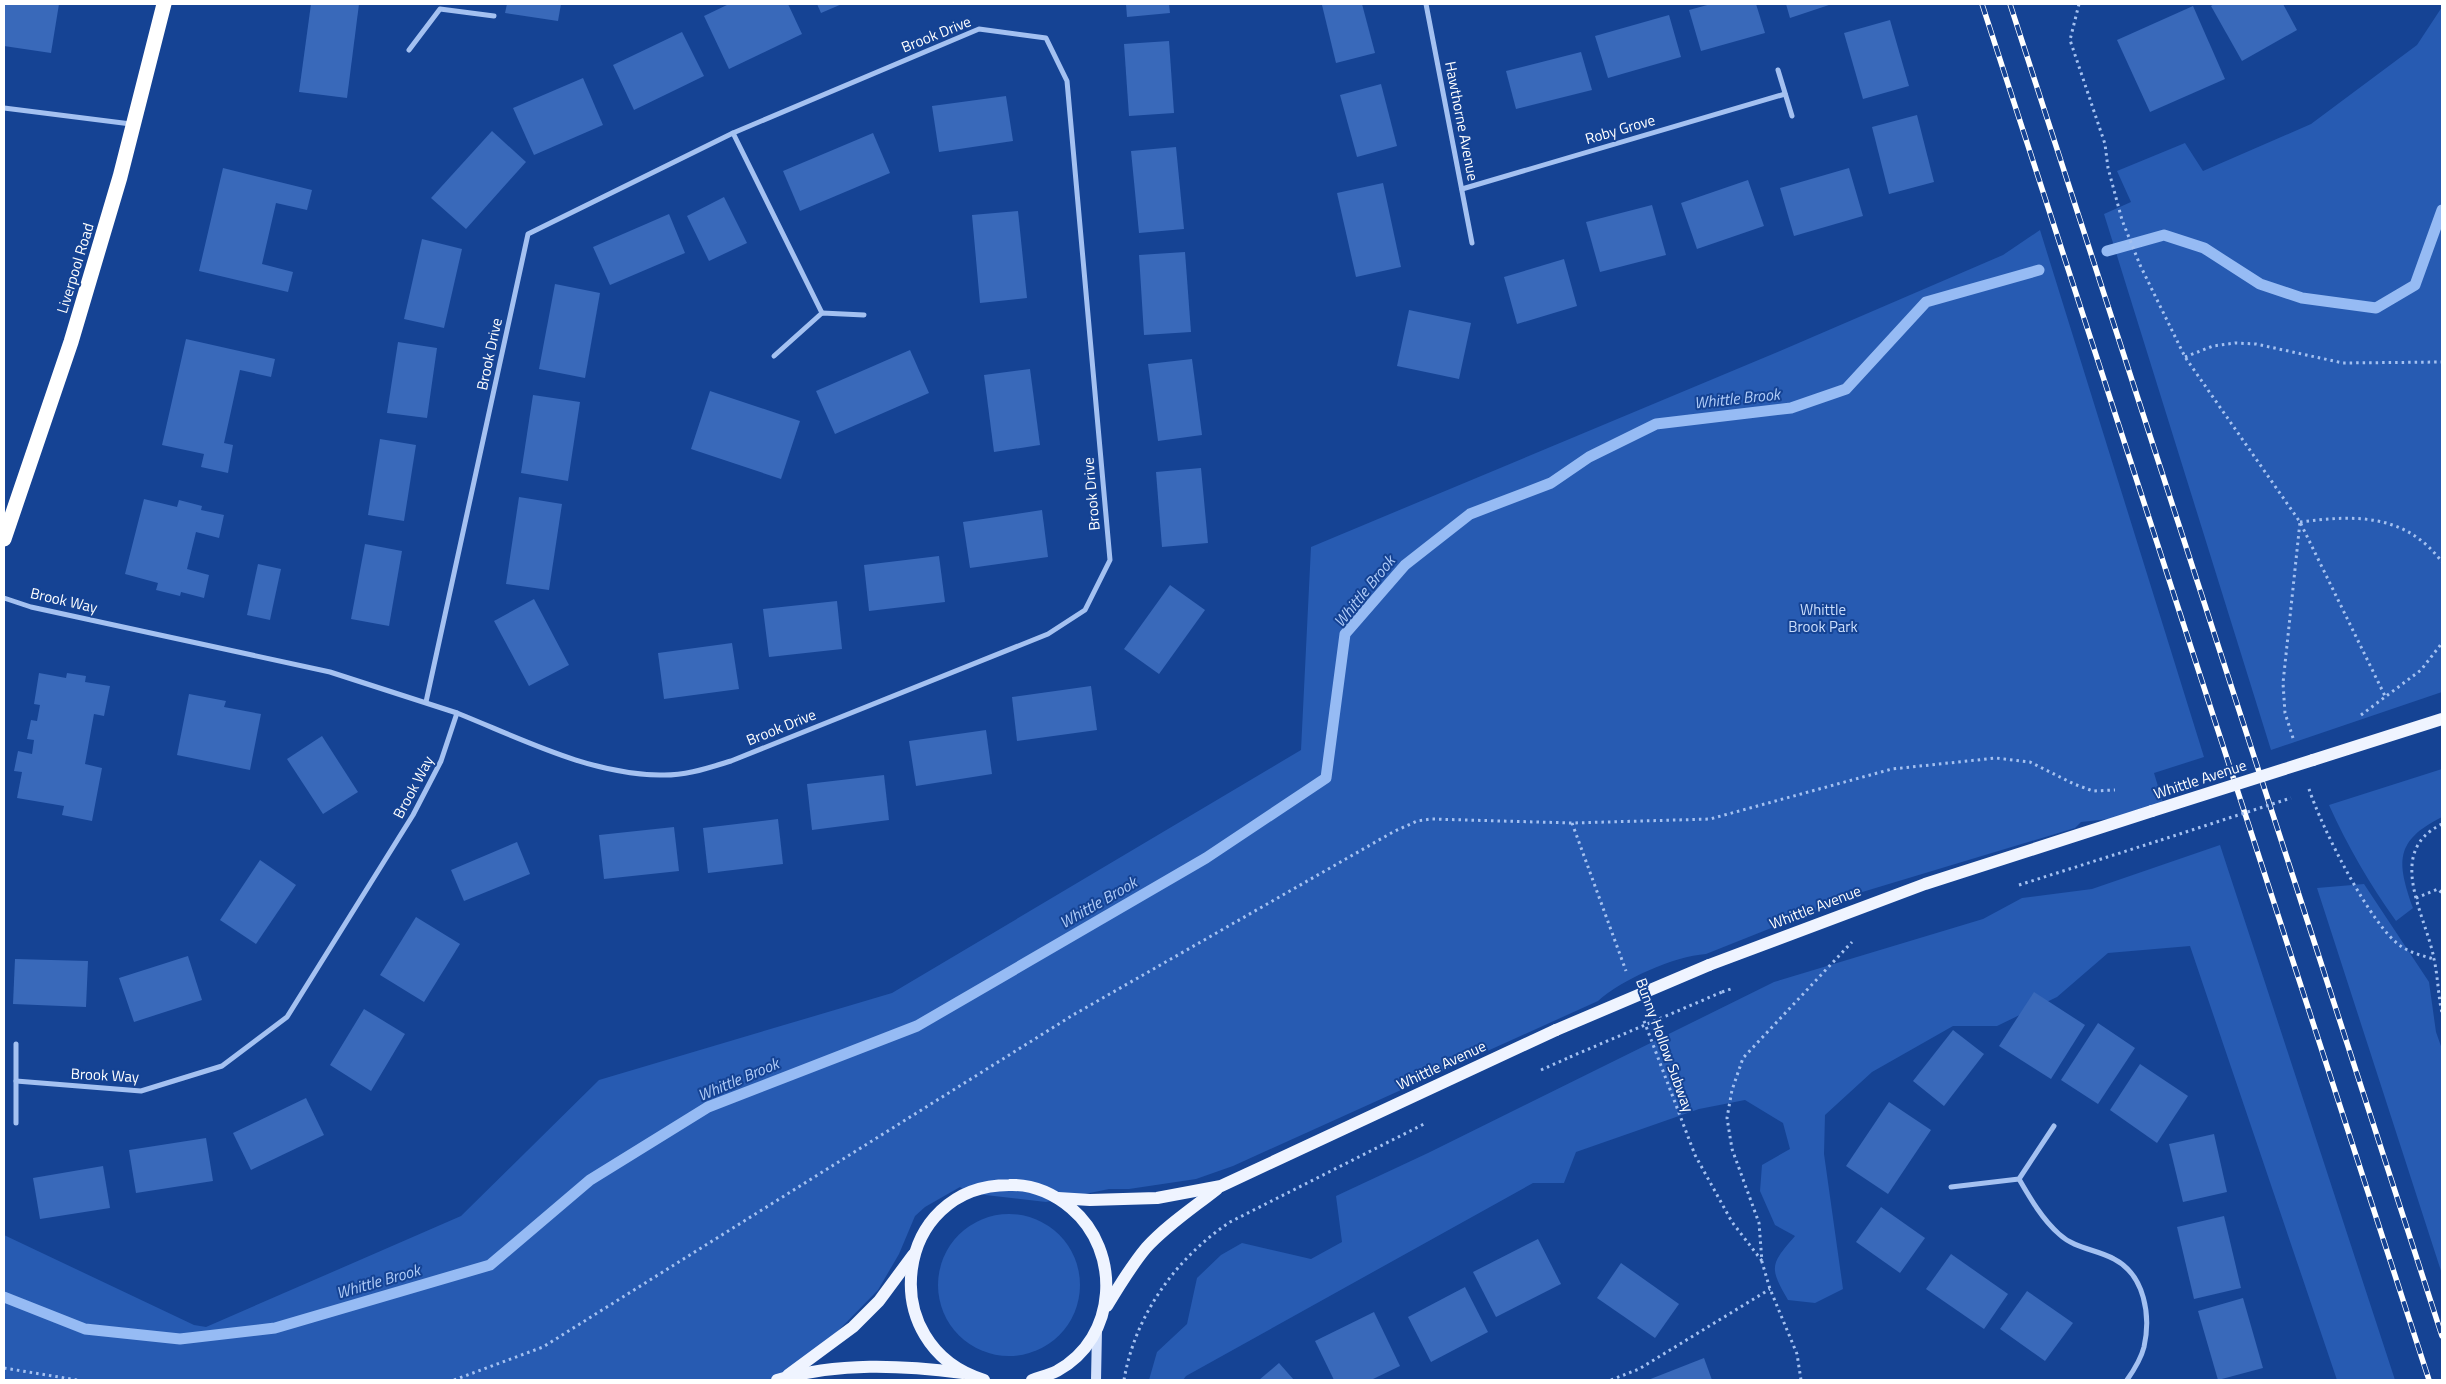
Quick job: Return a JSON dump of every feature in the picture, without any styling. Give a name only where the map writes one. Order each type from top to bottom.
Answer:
[{"type":"highway","name":"Liverpool Road","points":[[4,538],[71,342],[134,125],[164,4]]},
{"type":"main road","name":"Whittle Avenue","points":[[1058,1198],[1090,1200],[1148,1198],[1186,1194],[1221,1186],[1556,1030],[1709,965],[1926,884],[2442,719]]},
{"type":"main road","points":[[780,1379],[853,1327],[879,1301],[914,1255],[924,1232],[935,1218],[961,1197],[985,1187],[1010,1184],[1035,1188],[1058,1198],[1084,1219],[1100,1246],[1108,1278],[1105,1310],[1097,1330],[1080,1353],[1057,1371],[1032,1380]]},
{"type":"main road","name":"Whittle Avenue","points":[[1105,1310],[1127,1272],[1146,1248],[1169,1226],[1221,1186]]},
{"type":"main road","points":[[914,1255],[910,1283],[913,1310],[924,1336],[942,1358],[966,1374]]},
{"type":"main road","points":[[780,1379],[842,1368],[877,1366],[912,1367],[966,1374],[984,1380]]},
{"type":"street","name":"Hawthorne Avenue","points":[[1426,4],[1472,243]]},
{"type":"street","points":[[408,50],[440,6],[494,16]]},
{"type":"street","name":"Brook Drive","points":[[426,702],[528,234],[733,133],[979,29],[1046,38],[1067,81],[1110,560],[1086,610],[1048,634],[731,761],[698,772],[662,775],[624,773],[590,765],[457,713]]},
{"type":"street","points":[[1778,70],[1792,116]]},
{"type":"street","name":"Roby Grove","points":[[1462,189],[1786,94]]},
{"type":"street","points":[[4,108],[134,125]]},
{"type":"street","points":[[733,133],[822,313]]},
{"type":"street","points":[[774,356],[822,313],[864,315]]},
{"type":"street","name":"Brook Way","points":[[4,598],[31,607],[330,672],[457,713],[441,761],[413,815],[286,1017],[222,1066],[141,1091],[16,1082]]},
{"type":"street","points":[[16,1044],[16,1123]]},
{"type":"street","points":[[1951,1187],[2019,1178],[2054,1126]]},
{"type":"street","points":[[2019,1178],[2035,1206],[2059,1234],[2074,1245],[2114,1258],[2126,1267],[2136,1279],[2142,1294],[2146,1329],[2144,1347],[2138,1363],[2126,1380]]},
{"type":"street","points":[[1096,1380],[1097,1330]]},
{"type":"path","points":[[2079,4],[2070,40],[2105,144],[2108,168],[2122,220],[2140,265],[2185,357],[2300,522],[2386,698]]},
{"type":"path","points":[[2185,357],[2213,346],[2235,343],[2256,344],[2343,363],[2442,362]]},
{"type":"path","points":[[2300,522],[2341,516],[2383,521],[2407,531],[2431,547],[2442,562]]},
{"type":"path","points":[[2359,716],[2386,698],[2421,670],[2442,643]]},
{"type":"path","points":[[454,1380],[543,1347],[1073,1014],[1393,832],[1417,821],[1431,819],[1572,823],[1710,819],[1892,769],[1996,758],[2030,762],[2074,784],[2094,791],[2116,790]]},
{"type":"path","points":[[2305,794],[2314,791]]},
{"type":"path","points":[[2009,888],[2296,797]]},
{"type":"path","name":"Bunny Hollow Subway","points":[[1572,823],[1626,972]]},
{"type":"path","points":[[2442,824],[2433,828],[2418,844],[2411,862],[2413,886],[2434,959],[2442,1013]]},
{"type":"path","points":[[2416,898],[2438,889],[2442,893]]},
{"type":"path","points":[[1801,1380],[1797,1354],[1770,1289],[1762,1262],[1758,1223],[1732,1149],[1727,1118],[1732,1090],[1743,1058],[1858,936],[1848,940]]},
{"type":"path","points":[[2437,987],[2442,988]]},
{"type":"path","points":[[1535,1072],[1732,988]]},
{"type":"path","name":"Bunny Hollow Subway","points":[[1643,1019],[1695,1156],[1732,1222],[1762,1262]]},
{"type":"path","points":[[1124,1380],[1136,1341],[1164,1285],[1183,1260],[1207,1238],[1230,1222],[1430,1121]]},
{"type":"path","points":[[1611,1380],[1639,1369],[1770,1289]]},
{"type":"path","points":[[4,1368],[77,1380]]},
{"type":"green space","points":[[2442,7],[2442,692],[2271,750],[2104,214],[2131,202],[2117,171],[2185,143],[2203,171],[2311,124],[2417,45]]},
{"type":"green space","name":"Whittle Brook Park","points":[[2040,230],[2204,757],[2154,773],[2164,806],[2137,816],[2081,822],[2075,828],[1859,893],[1706,954],[1664,964],[1634,977],[1598,1001],[1233,1166],[1196,1179],[1129,1189],[1109,1189],[1046,1202],[968,1193],[960,1187],[925,1207],[915,1216],[899,1254],[878,1290],[792,1378],[783,1380],[4,1380],[4,1235],[194,1325],[206,1327],[461,1216],[599,1080],[892,993],[1301,750],[1311,547],[1780,351],[2003,255]]},
{"type":"green space","points":[[2442,769],[2442,817],[2426,826],[2408,844],[2402,865],[2413,908],[2396,921],[2343,835],[2329,805]]},
{"type":"green space","points":[[2220,845],[2395,1380],[2337,1380],[2190,946],[2108,953],[2057,997],[1997,1026],[1953,1026],[1872,1072],[1825,1115],[1824,1154],[1843,1289],[1815,1303],[1788,1300],[1782,1289],[1775,1273],[1775,1266],[1781,1254],[1795,1236],[1775,1225],[1760,1191],[1762,1165],[1790,1149],[1783,1123],[1745,1100],[1699,1109],[1576,1152],[1564,1183],[1533,1183],[1186,1376],[1183,1380],[1149,1380],[1157,1352],[1187,1324],[1197,1278],[1221,1255],[1242,1243],[1311,1259],[1342,1242],[1336,1196],[1428,1153],[1774,982],[1983,919],[2022,898],[2092,889]]},
{"type":"green space","points":[[2364,884],[2429,982],[2436,1032],[2442,1049],[2442,1274],[2317,888]]},
{"type":"green space","points":[[1009,1214],[1036,1220],[1048,1226],[1059,1235],[1068,1246],[1074,1258],[1080,1285],[1074,1312],[1068,1324],[1059,1335],[1048,1344],[1036,1350],[1009,1356],[982,1350],[970,1344],[959,1335],[950,1324],[944,1312],[938,1285],[944,1258],[950,1246],[959,1235],[970,1226],[982,1220]]},
{"type":"building","points":[[4,4],[59,4],[51,53],[4,46]]},
{"type":"building","points":[[311,4],[359,4],[347,98],[299,92]]},
{"type":"building","points":[[507,4],[561,4],[558,21],[505,13]]},
{"type":"building","points":[[729,4],[788,4],[802,34],[729,69],[704,16]]},
{"type":"building","points":[[817,4],[842,4],[821,13]]},
{"type":"building","points":[[1126,4],[1169,4],[1170,13],[1127,17]]},
{"type":"building","points":[[1362,4],[1375,53],[1336,63],[1322,5]]},
{"type":"building","points":[[1711,4],[1756,4],[1765,33],[1701,51],[1689,10]]},
{"type":"building","points":[[1786,4],[1832,4],[1790,18]]},
{"type":"building","points":[[2214,4],[2283,4],[2297,30],[2242,61],[2211,6]]},
{"type":"building","points":[[2193,6],[2225,79],[2150,112],[2117,40]]},
{"type":"building","points":[[1669,15],[1681,57],[1608,78],[1595,36]]},
{"type":"building","points":[[1890,20],[1909,86],[1863,99],[1844,33]]},
{"type":"building","points":[[682,32],[704,76],[634,110],[613,65]]},
{"type":"building","points":[[1169,41],[1174,113],[1129,116],[1124,44]]},
{"type":"building","points":[[1581,52],[1592,90],[1516,109],[1506,71]]},
{"type":"building","points":[[583,78],[603,125],[534,155],[513,108]]},
{"type":"building","points":[[1381,84],[1397,146],[1357,157],[1340,95]]},
{"type":"building","points":[[1006,96],[1013,141],[939,152],[932,106]]},
{"type":"building","points":[[1917,115],[1934,182],[1889,194],[1872,127]]},
{"type":"building","points":[[492,131],[526,162],[466,229],[431,198]]},
{"type":"building","points":[[873,133],[890,173],[800,211],[783,171]]},
{"type":"building","points":[[1176,147],[1184,229],[1139,233],[1131,151]]},
{"type":"building","points":[[223,168],[312,190],[307,210],[276,203],[262,264],[293,272],[288,292],[199,271]]},
{"type":"building","points":[[1849,168],[1863,216],[1794,236],[1780,188]]},
{"type":"building","points":[[1748,180],[1764,226],[1697,249],[1681,203]]},
{"type":"building","points":[[1383,183],[1401,267],[1356,277],[1337,193]]},
{"type":"building","points":[[724,197],[747,243],[709,261],[687,216]]},
{"type":"building","points":[[1652,205],[1666,255],[1600,272],[1586,222]]},
{"type":"building","points":[[1018,211],[1027,298],[980,303],[972,215]]},
{"type":"building","points":[[669,214],[685,253],[610,285],[593,247]]},
{"type":"building","points":[[422,239],[462,249],[444,328],[404,319]]},
{"type":"building","points":[[1185,252],[1191,332],[1144,335],[1139,255]]},
{"type":"building","points":[[1564,259],[1577,306],[1517,324],[1504,277]]},
{"type":"building","points":[[555,284],[600,293],[585,378],[539,369]]},
{"type":"building","points":[[1409,310],[1471,323],[1459,379],[1397,366]]},
{"type":"building","points":[[186,339],[275,359],[271,377],[240,370],[224,443],[233,445],[228,473],[201,467],[204,454],[162,445]]},
{"type":"building","points":[[398,342],[437,348],[427,418],[387,413]]},
{"type":"building","points":[[910,350],[929,393],[835,434],[816,391]]},
{"type":"building","points":[[1192,359],[1202,435],[1158,441],[1148,364]]},
{"type":"building","points":[[1030,369],[1040,445],[994,452],[984,375]]},
{"type":"building","points":[[710,391],[800,421],[781,479],[691,449]]},
{"type":"building","points":[[533,395],[580,402],[568,481],[521,473]]},
{"type":"building","points":[[380,439],[416,445],[404,521],[368,515]]},
{"type":"building","points":[[1201,468],[1208,543],[1162,547],[1156,472]]},
{"type":"building","points":[[519,497],[562,504],[549,590],[506,584]]},
{"type":"building","points":[[144,499],[177,507],[179,500],[202,506],[201,510],[224,515],[219,538],[196,532],[187,569],[209,575],[204,598],[181,592],[180,596],[156,590],[158,583],[125,574]]},
{"type":"building","points":[[1042,510],[1048,557],[970,568],[963,522]]},
{"type":"building","points":[[365,544],[402,551],[389,626],[351,619]]},
{"type":"building","points":[[939,556],[945,602],[869,611],[864,565]]},
{"type":"building","points":[[258,564],[281,569],[270,620],[247,615]]},
{"type":"building","points":[[1170,585],[1205,610],[1159,674],[1124,649]]},
{"type":"building","points":[[534,599],[569,665],[529,686],[494,621]]},
{"type":"building","points":[[837,601],[842,649],[769,657],[763,609]]},
{"type":"building","points":[[732,643],[739,689],[664,699],[658,653]]},
{"type":"building","points":[[39,673],[66,678],[67,673],[86,676],[85,682],[110,686],[104,716],[94,714],[85,764],[102,768],[92,821],[62,815],[64,806],[17,798],[22,772],[14,771],[18,751],[32,754],[34,740],[27,739],[31,720],[37,721],[40,705],[34,704]]},
{"type":"building","points":[[1091,686],[1097,730],[1017,741],[1012,697]]},
{"type":"building","points":[[189,694],[226,701],[224,707],[261,714],[250,770],[177,755]]},
{"type":"building","points":[[986,730],[992,774],[916,786],[909,741]]},
{"type":"building","points":[[322,736],[358,792],[323,814],[287,759]]},
{"type":"building","points":[[884,775],[889,820],[812,830],[807,784]]},
{"type":"building","points":[[778,819],[783,864],[708,873],[703,828]]},
{"type":"building","points":[[674,827],[679,871],[604,879],[599,835]]},
{"type":"building","points":[[517,842],[530,874],[464,901],[451,870]]},
{"type":"building","points":[[260,860],[296,885],[256,944],[220,920]]},
{"type":"building","points":[[416,917],[460,944],[424,1002],[380,975]]},
{"type":"building","points":[[188,956],[202,1000],[134,1022],[119,978]]},
{"type":"building","points":[[15,959],[88,961],[86,1007],[13,1004]]},
{"type":"building","points":[[2034,992],[2085,1025],[2051,1079],[1999,1046]]},
{"type":"building","points":[[364,1009],[405,1034],[371,1091],[330,1065]]},
{"type":"building","points":[[2098,1023],[2135,1048],[2098,1104],[2061,1080]]},
{"type":"building","points":[[1953,1030],[1984,1054],[1944,1106],[1913,1081]]},
{"type":"building","points":[[2140,1064],[2188,1096],[2157,1143],[2110,1110]]},
{"type":"building","points":[[306,1098],[324,1135],[251,1170],[233,1133]]},
{"type":"building","points":[[1889,1102],[1931,1130],[1888,1194],[1846,1166]]},
{"type":"building","points":[[2214,1134],[2227,1192],[2183,1202],[2169,1144]]},
{"type":"building","points":[[206,1138],[213,1181],[136,1193],[129,1150]]},
{"type":"building","points":[[103,1166],[110,1208],[40,1219],[33,1178]]},
{"type":"building","points":[[1881,1207],[1925,1238],[1900,1273],[1856,1242]]},
{"type":"building","points":[[2224,1216],[2241,1288],[2194,1299],[2177,1227]]},
{"type":"building","points":[[1538,1239],[1561,1284],[1496,1317],[1473,1272]]},
{"type":"building","points":[[1951,1254],[2008,1294],[1984,1329],[1926,1289]]},
{"type":"building","points":[[1621,1263],[1679,1304],[1655,1338],[1597,1298]]},
{"type":"building","points":[[1465,1287],[1488,1332],[1431,1362],[1408,1317]]},
{"type":"building","points":[[2027,1291],[2073,1323],[2045,1361],[2000,1329]]},
{"type":"building","points":[[2243,1298],[2263,1368],[2218,1380],[2198,1311]]},
{"type":"building","points":[[1374,1312],[1400,1366],[1371,1380],[1334,1380],[1315,1341]]},
{"type":"building","points":[[1704,1358],[1712,1380],[1648,1380]]},
{"type":"building","points":[[1279,1363],[1294,1380],[1259,1380]]},
{"type":"waterway","name":"Whittle Brook","points":[[2107,251],[2164,235],[2204,248],[2260,284],[2302,298],[2376,308],[2415,285],[2442,210]]},
{"type":"waterway","name":"Whittle Brook","points":[[4,1297],[85,1329],[180,1339],[275,1328],[490,1265],[590,1180],[708,1107],[917,1026],[1206,858],[1326,778],[1345,634],[1405,565],[1470,514],[1551,483],[1589,457],[1656,424],[1791,408],[1846,389],[1926,302],[2039,270]]},
{"type":"railway","points":[[1982,4],[2429,1380]]},
{"type":"railway","points":[[2010,4],[2442,1336]]}]
